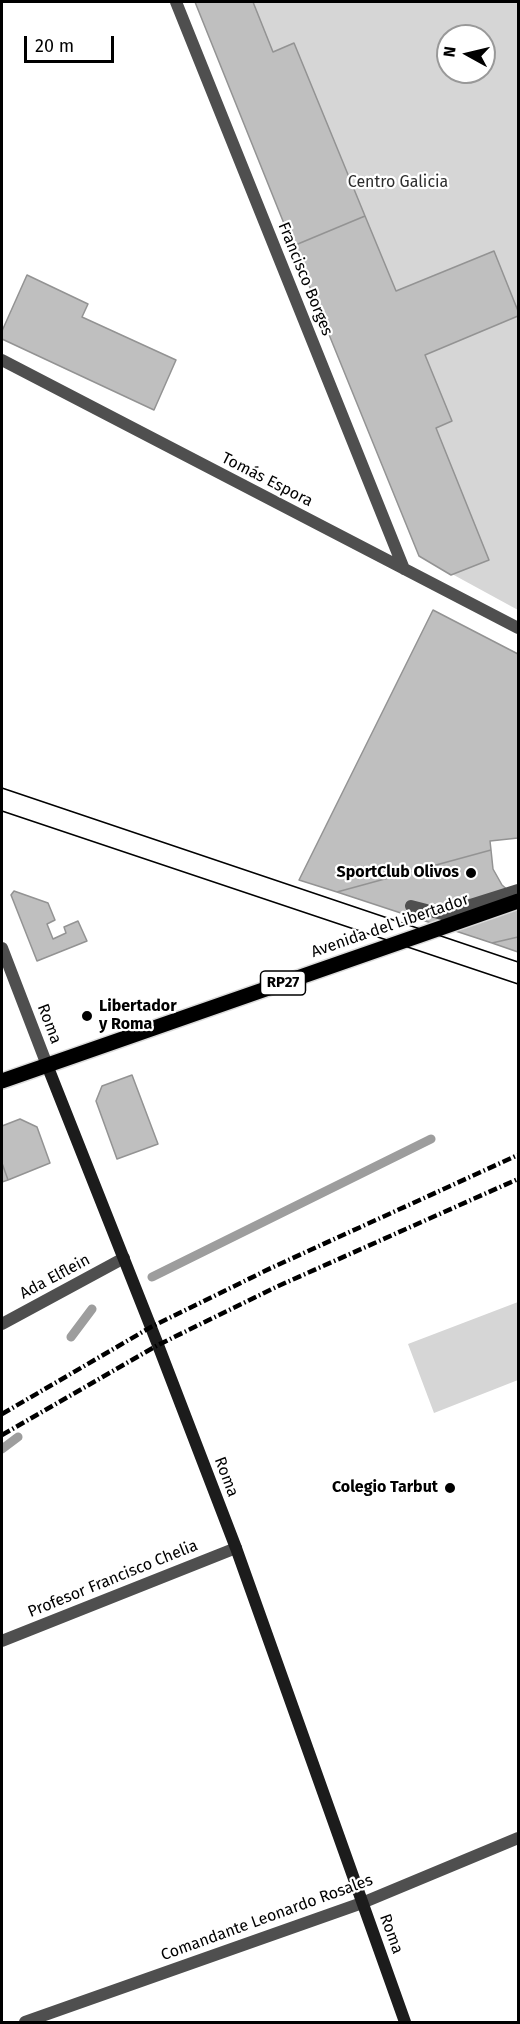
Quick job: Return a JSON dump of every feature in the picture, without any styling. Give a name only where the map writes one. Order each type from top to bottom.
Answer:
[{"type":"main road","name":"Avenida del Libertador","points":[[2,1081],[519,901]]},
{"type":"street","name":"Francisco Borges","points":[[176,2],[404,570]]},
{"type":"street","name":"Tomás Espora","points":[[2,360],[519,628]]},
{"type":"street","points":[[411,906],[442,914],[519,890]]},
{"type":"street","name":"Roma","points":[[2,948],[236,1548],[405,2022]]},
{"type":"street","name":"Ada Elflein","points":[[2,1324],[124,1258]]},
{"type":"street","name":"Profesor Francisco Chelia","points":[[2,1641],[236,1548]]},
{"type":"street","name":"Comandante Leonardo Rosales","points":[[25,2022],[362,1903],[519,1838]]},
{"type":"green space","name":"Centro Galicia","points":[[200,2],[518,2],[518,610],[419,556],[293,246]]},
{"type":"green space","points":[[518,1302],[518,1380],[434,1413],[408,1344]]},
{"type":"building","points":[[195,2],[253,2],[273,52],[294,43],[365,216],[293,246]]},
{"type":"building","points":[[365,216],[396,291],[494,251],[518,311],[518,316],[425,355],[452,421],[436,428],[489,560],[451,575],[419,556],[293,246]]},
{"type":"building","points":[[27,275],[88,304],[82,317],[176,360],[154,410],[2,339],[2,331]]},
{"type":"building","points":[[433,610],[518,654],[518,838],[490,841],[491,850],[337,892],[299,880]]},
{"type":"building","points":[[491,850],[493,869],[502,885],[518,899],[518,937],[492,943],[337,892]]},
{"type":"building","points":[[14,891],[48,903],[55,920],[47,924],[53,939],[66,933],[64,927],[78,921],[87,941],[37,961],[11,895]]},
{"type":"building","points":[[518,937],[518,952],[492,943]]},
{"type":"building","points":[[132,1075],[158,1144],[117,1159],[96,1101],[102,1086]]},
{"type":"building","points":[[20,1119],[37,1127],[50,1163],[8,1180],[2,1163],[2,1126]]},
{"type":"building","points":[[2,1163],[8,1180],[2,1182]]},
{"type":"waterway","points":[[152,1277],[431,1139]]},
{"type":"waterway","points":[[71,1337],[92,1309]]},
{"type":"waterway","points":[[2,1449],[18,1437]]},
{"type":"tram line","points":[[2,788],[518,962]]},
{"type":"tram line","points":[[2,811],[518,984]]},
{"type":"railway","points":[[2,1414],[151,1327],[271,1268],[518,1155]]},
{"type":"railway","points":[[2,1435],[158,1345],[276,1287],[518,1179]]},
{"type":"place","name":"SportClub Olivos","points":[[471,873]]},
{"type":"place","name":"Libertador y Roma","points":[[87,1016]]},
{"type":"place","name":"Colegio Tarbut","points":[[450,1488]]}]
